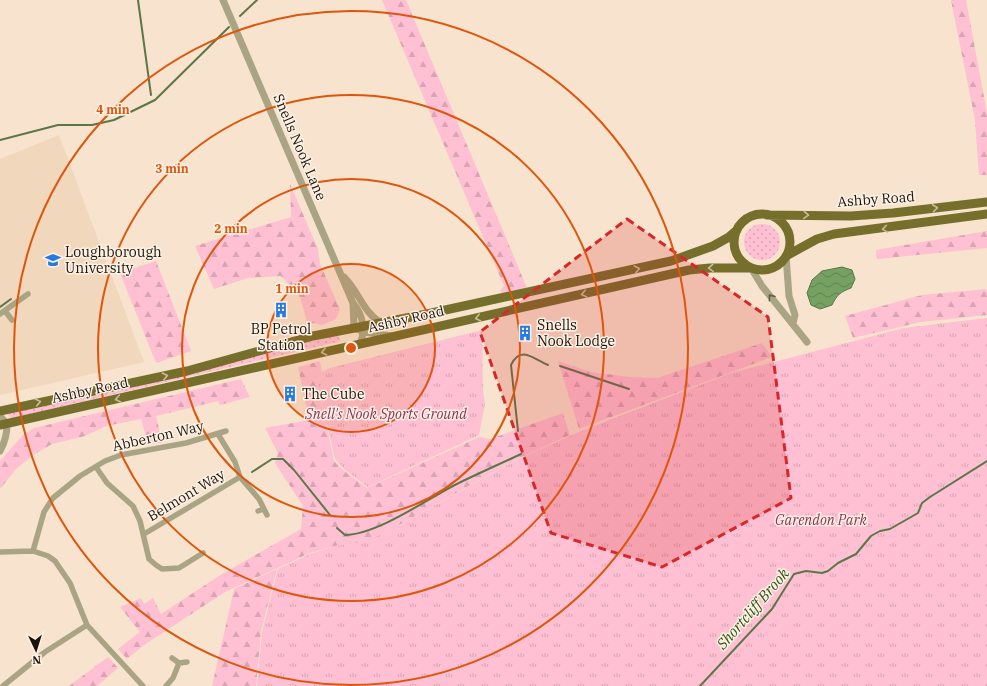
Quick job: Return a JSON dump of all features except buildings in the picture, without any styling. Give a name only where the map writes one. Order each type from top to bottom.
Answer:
[{"type":"main road","name":"Ashby Road","points":[[767,215],[851,216],[893,214],[987,202]]},
{"type":"main road","name":"Ashby Road","points":[[786,256],[817,238],[834,234],[987,214]]},
{"type":"main road","points":[[767,215],[774,218],[785,228],[789,242],[786,256],[778,265],[768,269],[751,268],[741,261],[735,252],[734,241],[737,230],[744,221],[750,217],[767,215]]},
{"type":"main road","name":"Ashby Road","points":[[0,411],[187,371],[270,346],[360,329],[381,323],[683,258],[713,246],[729,237],[737,230]]},
{"type":"main road","name":"Ashby Road","points":[[3,424],[689,270],[710,268],[751,268]]},
{"type":"street","name":"Snells Nook Lane","points":[[223,0],[353,303],[360,329],[360,344]]},
{"type":"street","points":[[786,256],[789,296],[795,315],[793,323]]},
{"type":"street","points":[[751,268],[762,286],[807,342]]},
{"type":"street","points":[[341,274],[351,284],[369,314],[381,323]]},
{"type":"street","points":[[12,320],[2,313],[28,294]]},
{"type":"street","points":[[360,329],[393,337]]},
{"type":"street","points":[[0,416],[3,424],[5,440],[0,451]]},
{"type":"street","name":"Abberton Way","points":[[33,551],[44,512],[53,498],[80,476],[120,454],[186,442],[226,431]]},
{"type":"street","name":"Abberton Way","points":[[218,434],[235,462],[240,478],[259,499],[267,515]]},
{"type":"street","points":[[96,467],[114,490],[133,506],[144,534],[149,558],[162,569],[179,568],[195,554],[204,553]]},
{"type":"street","name":"Belmont Way","points":[[144,534],[240,478]]},
{"type":"street","points":[[258,511],[264,509]]},
{"type":"street","points":[[0,552],[33,551],[48,556],[61,567],[87,625],[144,686]]},
{"type":"street","points":[[3,686],[45,652],[87,625]]},
{"type":"street","points":[[172,658],[179,663],[187,662]]},
{"type":"street","points":[[166,686],[173,678],[179,663]]},
{"type":"highlighted area","points":[[627,219],[768,317],[791,498],[662,567],[551,533],[480,332]]},
{"type":"shaded area","name":"Loughborough University","points":[[59,135],[144,362],[0,395],[0,159]]},
{"type":"green space","points":[[382,0],[406,0],[527,288],[504,294],[500,291],[504,286]]},
{"type":"green space","points":[[951,0],[966,0],[987,113],[987,175],[979,175],[975,120]]},
{"type":"green space","points":[[290,184],[318,249],[320,264],[340,309],[336,319],[322,325],[307,322],[300,297],[281,276],[248,278],[214,289],[195,246],[291,217]]},
{"type":"green space","points":[[766,224],[775,229],[779,235],[779,249],[775,255],[766,260],[758,260],[749,255],[745,249],[744,238],[749,229],[755,225]]},
{"type":"green space","points":[[987,231],[987,248],[877,259],[876,250]]},
{"type":"green space","points":[[156,261],[191,351],[156,363],[120,273]]},
{"type":"green space","points":[[987,289],[987,315],[921,322],[853,338],[845,316],[922,295]]},
{"type":"green space","name":"Garendon Park","points":[[987,318],[987,686],[257,686],[262,632],[278,569],[310,554],[335,546],[357,543],[383,534],[518,459],[581,431],[731,373],[904,328]]},
{"type":"green space","name":"Snell's Nook Sports Ground","points":[[482,330],[483,391],[485,404],[479,435],[368,487],[345,470],[335,459],[318,386],[322,372],[330,368]]},
{"type":"green space","points":[[337,335],[341,340],[338,342],[12,418],[8,416],[9,413]]},
{"type":"green space","points":[[762,343],[772,357],[579,429],[558,361],[591,372],[630,377],[657,378]]},
{"type":"green space","points":[[320,361],[322,372],[318,386],[334,461],[343,470],[367,488],[479,437],[490,439],[563,413],[570,435],[517,459],[383,534],[357,543],[335,546],[310,553],[225,592],[144,645],[127,659],[118,649],[140,632],[120,607],[141,598],[144,604],[153,598],[161,614],[222,574],[301,529],[303,506],[275,463],[278,453],[265,428],[309,420],[298,367]]},
{"type":"green space","points":[[241,379],[250,397],[220,405],[218,401],[156,416],[162,442],[148,444],[141,419],[106,426],[85,436],[52,444],[33,455],[16,469],[0,489],[0,461],[23,435],[34,428]]},
{"type":"green space","points":[[277,569],[261,631],[256,686],[212,686],[234,589]]},
{"type":"green space","points":[[108,657],[118,668],[97,686],[69,686]]},
{"type":"water","points":[[842,267],[852,270],[855,279],[851,288],[839,294],[832,305],[820,309],[811,305],[807,293],[812,280],[822,271]]},
{"type":"waterway","points":[[138,0],[151,95]]},
{"type":"waterway","points":[[240,16],[257,0]]},
{"type":"waterway","points":[[0,140],[58,125],[92,125],[114,120],[155,100],[229,27]]},
{"type":"waterway","points":[[0,307],[11,299]]},
{"type":"waterway","points":[[518,431],[511,365],[515,359],[523,355],[528,355],[548,365]]},
{"type":"waterway","points":[[560,366],[629,389]]},
{"type":"waterway","points":[[337,528],[345,535],[371,529],[400,516],[451,487],[521,454]]},
{"type":"waterway","points":[[252,472],[272,459],[283,459],[294,470],[330,515]]},
{"type":"waterway","name":"Shortcliff Brook","points":[[700,686],[772,609],[794,574],[806,571],[822,573],[828,571],[838,563],[856,554],[871,536],[880,531],[890,529],[918,513],[922,503],[987,461]]},
{"type":"place","name":"Loughborough University","points":[[53,260]]},
{"type":"place","name":"BP Petrol Station","points":[[281,310]]},
{"type":"place","name":"Snells Nook Lodge","points":[[525,333]]},
{"type":"place","name":"The Cube","points":[[290,394]]}]
